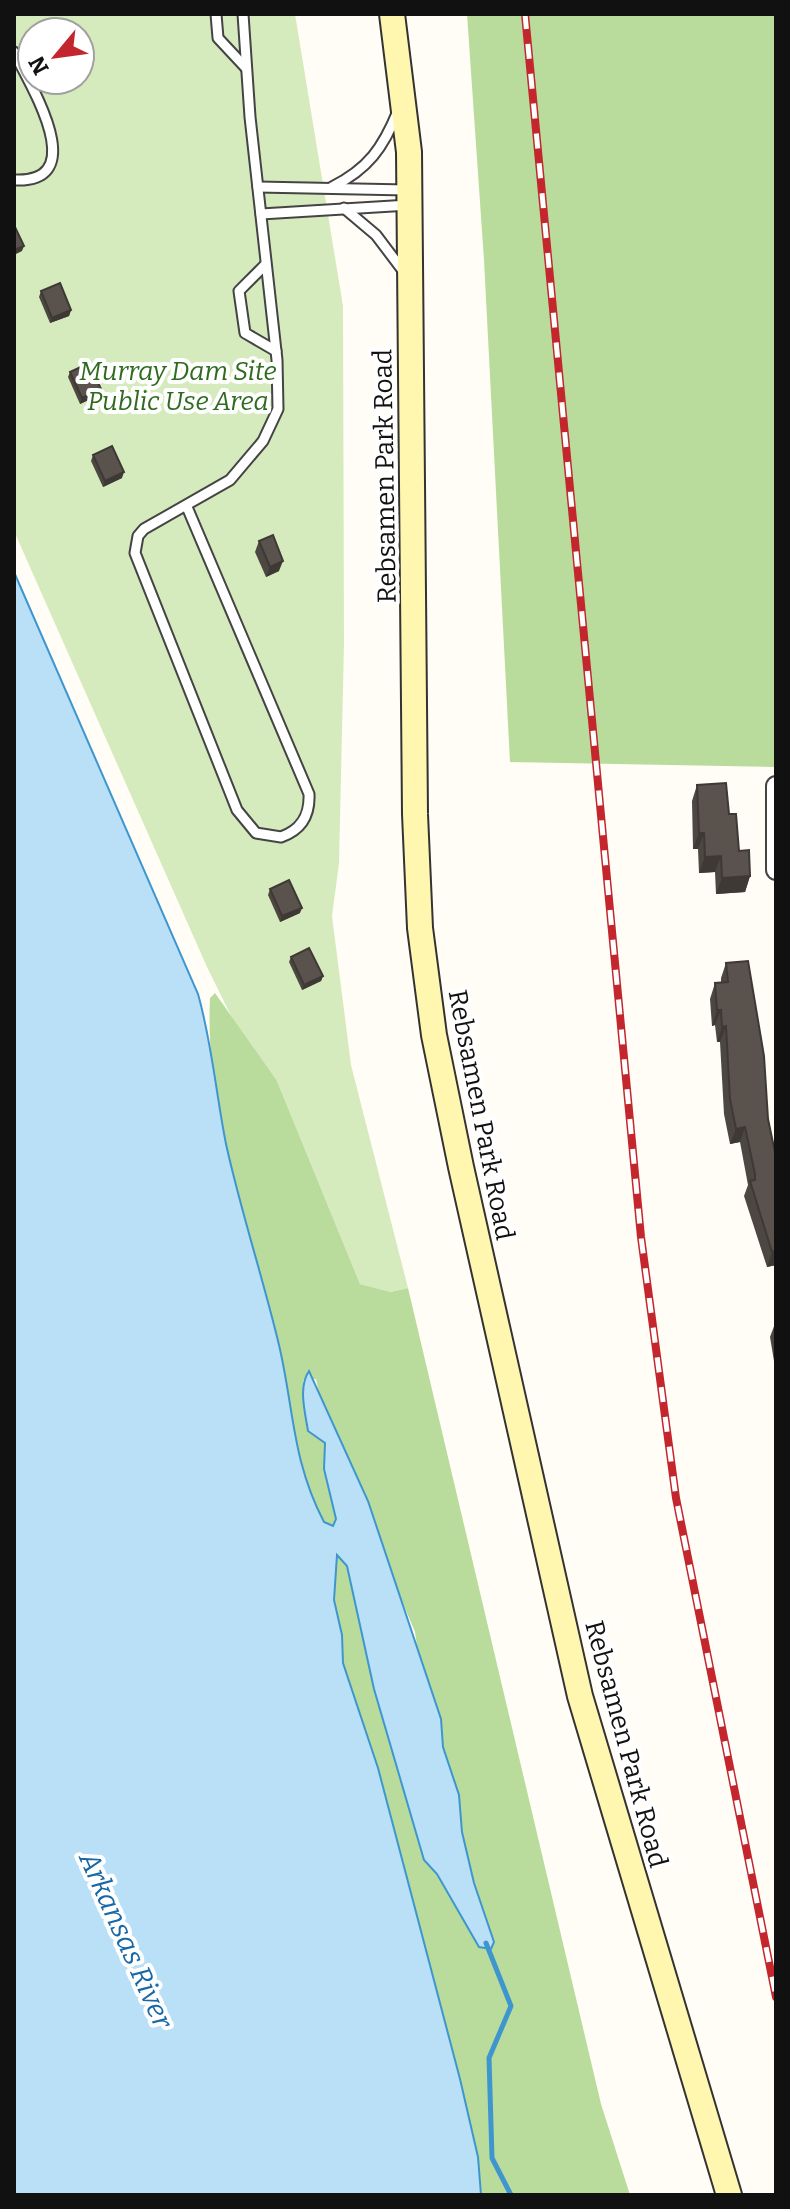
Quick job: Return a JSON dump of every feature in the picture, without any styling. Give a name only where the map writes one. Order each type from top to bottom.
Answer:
[{"type":"street","name":"Rebsamen Park Road","points":[[392,14],[404,97],[411,198],[415,814],[420,928],[434,1035],[583,1709],[729,2195]]},
{"type":"street","points":[[776,786],[776,870]]},
{"type":"lane","points":[[216,14],[218,38],[246,68]]},
{"type":"lane","points":[[187,507],[309,794],[309,808],[302,823],[281,837],[265,837],[249,829],[237,810],[136,562],[136,543],[144,529],[230,480],[253,454],[271,428],[279,395],[243,14]]},
{"type":"lane","points":[[14,52],[54,141],[52,159],[46,169],[31,179],[14,180]]},
{"type":"lane","points":[[332,187],[363,170],[375,157],[404,97]]},
{"type":"lane","points":[[258,187],[332,187],[411,198]]},
{"type":"lane","points":[[261,214],[344,208],[411,198]]},
{"type":"lane","points":[[344,208],[376,235],[411,283]]},
{"type":"lane","points":[[265,265],[239,291],[245,333],[276,351]]},
{"type":"green space","name":"Murray Dam Site Public Use Area","points":[[14,14],[295,14],[343,306],[344,644],[339,863],[332,916],[351,1065],[408,1288],[391,1292],[360,1284],[277,1081],[237,1028],[14,531]]},
{"type":"green space","points":[[467,14],[776,14],[776,767],[510,762],[484,260]]},
{"type":"green space","points":[[215,993],[277,1081],[360,1284],[391,1292],[408,1288],[601,2104],[630,2195],[481,2195],[478,2157],[460,2079],[378,1768],[343,1663],[342,1635],[334,1600],[337,1555],[347,1566],[374,1689],[424,1860],[437,1874],[479,1947],[491,1949],[494,1942],[474,1883],[462,1832],[459,1795],[443,1747],[441,1719],[419,1659],[415,1632],[385,1560],[368,1501],[321,1402],[316,1379],[303,1380],[306,1420],[325,1443],[324,1469],[336,1519],[333,1526],[324,1522],[306,1478],[279,1345],[222,1130],[210,1042],[210,998]]},
{"type":"water","name":"Arkansas River","points":[[14,572],[198,994],[226,1144],[279,1345],[300,1456],[313,1500],[324,1522],[333,1526],[336,1519],[324,1469],[325,1443],[308,1431],[304,1408],[304,1384],[309,1371],[368,1501],[441,1719],[443,1747],[459,1795],[462,1832],[474,1883],[494,1942],[491,1949],[479,1947],[437,1874],[424,1860],[374,1689],[347,1566],[337,1555],[334,1600],[342,1635],[343,1663],[378,1768],[460,2079],[478,2157],[481,2195],[14,2195]]},
{"type":"building","points":[[14,225],[24,246],[14,250]]},
{"type":"building","points":[[60,283],[71,310],[52,318],[41,291]]},
{"type":"building","points":[[89,363],[101,389],[82,398],[70,372]]},
{"type":"building","points":[[112,446],[124,472],[105,481],[93,455]]},
{"type":"building","points":[[273,535],[283,561],[270,567],[259,541]]},
{"type":"building","points":[[726,783],[729,814],[736,814],[739,851],[749,850],[750,876],[722,878],[721,856],[705,857],[704,833],[699,833],[697,785]]},
{"type":"building","points":[[289,880],[302,908],[282,916],[270,889]]},
{"type":"building","points":[[309,948],[323,976],[304,985],[291,957]]},
{"type":"building","points":[[748,961],[764,1056],[768,1119],[776,1157],[776,1251],[772,1252],[750,1181],[755,1180],[755,1174],[745,1127],[736,1129],[730,1099],[726,1026],[722,1027],[721,1010],[717,1010],[715,983],[728,982],[726,963]]},
{"type":"waterway","points":[[486,1943],[511,2006],[489,2058],[492,2158],[511,2195]]},
{"type":"railway","points":[[525,14],[641,1237],[676,1498],[776,1997]]}]
